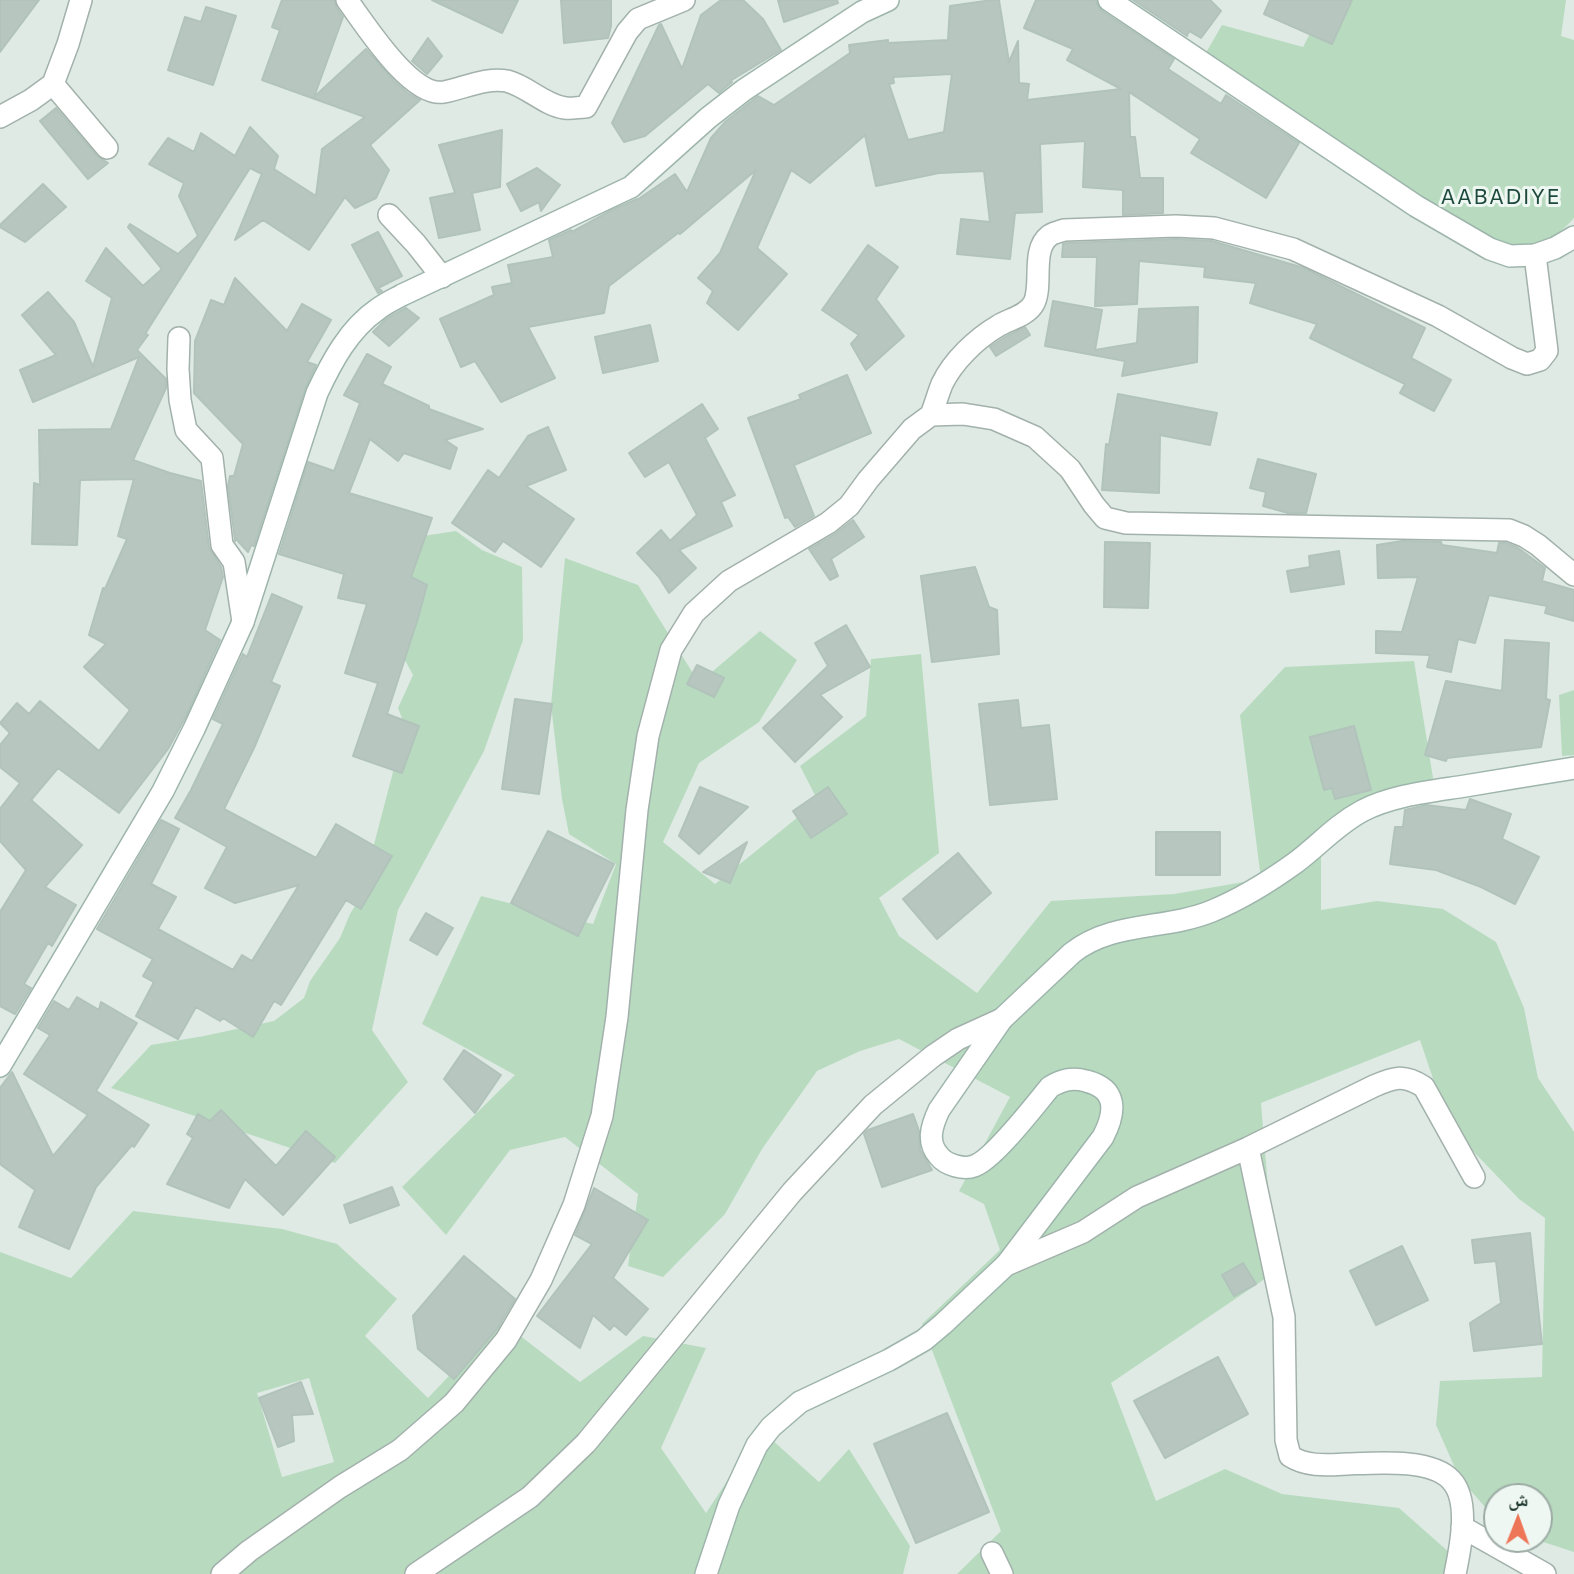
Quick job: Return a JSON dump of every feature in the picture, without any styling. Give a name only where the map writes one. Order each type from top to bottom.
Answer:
[{"type":"street","points":[[0,117],[53,84],[81,0]]},
{"type":"street","points":[[346,0],[390,59],[421,87],[440,93],[501,80],[515,83],[558,106],[573,108],[586,107],[627,32],[638,19],[684,0]]},
{"type":"street","points":[[0,1066],[163,791],[194,729],[243,622],[317,393],[332,361],[352,333],[377,309],[631,187],[708,118],[744,90],[862,12],[888,0]]},
{"type":"street","points":[[1109,0],[1416,206],[1490,249],[1510,256],[1535,255],[1574,237]]},
{"type":"street","points":[[53,84],[107,148]]},
{"type":"street","points":[[389,215],[442,277]]},
{"type":"street","points":[[222,1574],[249,1551],[329,1495],[400,1450],[454,1403],[506,1340],[541,1280],[573,1205],[602,1116],[617,1017],[648,736],[671,650],[694,613],[729,581],[828,523],[849,506],[867,480],[912,429],[931,415],[943,383],[956,363],[997,326],[1026,312],[1034,303],[1039,257],[1042,244],[1049,235],[1064,230],[1176,226],[1214,228],[1293,249],[1438,316],[1527,364],[1540,360],[1547,351],[1535,255]]},
{"type":"street","points":[[179,338],[177,369],[186,430],[212,458],[222,545],[234,562],[243,622]]},
{"type":"street","points":[[931,415],[963,414],[994,419],[1035,437],[1070,469],[1105,518],[1126,523],[1509,530],[1538,545],[1574,575]]},
{"type":"street","points":[[706,1574],[729,1504],[757,1445],[771,1427],[800,1402],[889,1360],[924,1340],[1006,1265],[1110,1124],[1112,1106],[1108,1092],[1100,1084],[1078,1079],[1062,1080],[1050,1087],[990,1157],[975,1166],[967,1167],[954,1166],[939,1157],[932,1142],[931,1126],[939,1110],[1002,1019],[1083,944],[1108,933],[1182,920],[1211,911],[1265,883],[1296,862],[1349,818],[1381,802],[1574,768]]},
{"type":"street","points":[[416,1574],[530,1497],[586,1443],[792,1192],[873,1105],[958,1039],[1002,1019]]},
{"type":"street","points":[[1006,1265],[1083,1232],[1138,1197],[1394,1078],[1412,1079],[1424,1087],[1475,1177]]},
{"type":"street","points":[[1248,1147],[1284,1317],[1286,1440],[1290,1456],[1301,1464],[1392,1462],[1418,1465],[1451,1480],[1461,1497],[1461,1545],[1455,1574]]},
{"type":"street","points":[[1462,1527],[1545,1574]]},
{"type":"street","points":[[992,1553],[1002,1574]]},
{"type":"green space","points":[[1327,0],[1566,0],[1561,36],[1574,40],[1574,218],[1545,241],[1509,250],[1200,63],[1222,25],[1303,47]]},
{"type":"green space","points":[[456,531],[482,550],[522,567],[523,640],[484,751],[398,910],[372,1030],[408,1082],[335,1163],[111,1088],[151,1045],[274,1021],[304,998],[310,981],[340,938],[360,898],[405,726],[398,708],[413,675],[392,636],[423,536]]},
{"type":"green space","points":[[565,558],[638,585],[699,683],[760,631],[797,660],[759,722],[699,763],[663,842],[715,884],[818,801],[800,766],[866,716],[871,659],[921,654],[939,853],[879,898],[899,936],[977,993],[1051,901],[1174,894],[1261,879],[1240,715],[1285,667],[1414,661],[1434,784],[1321,830],[1321,910],[1377,901],[1443,909],[1496,942],[1524,1008],[1538,1078],[1574,1132],[1574,1552],[1553,1545],[1553,1483],[1483,1483],[1483,1505],[1459,1477],[1436,1425],[1440,1381],[1542,1377],[1545,1218],[1519,1199],[1449,1126],[1420,1040],[1261,1103],[1275,1272],[1111,1383],[1156,1501],[1225,1469],[1282,1494],[1399,1508],[1450,1553],[1445,1574],[957,1574],[1001,1531],[922,1324],[1000,1250],[984,1204],[959,1191],[1010,1097],[899,1039],[860,1051],[817,1071],[762,1149],[725,1214],[663,1277],[628,1266],[638,1194],[565,1137],[510,1150],[446,1235],[402,1187],[515,1075],[422,1024],[481,896],[593,924],[616,864],[569,834],[551,705]]},
{"type":"green space","points":[[1574,690],[1574,755],[1562,756],[1559,695]]},
{"type":"green space","points":[[133,1211],[282,1229],[337,1244],[397,1299],[365,1336],[428,1398],[501,1321],[580,1382],[643,1336],[706,1348],[661,1448],[706,1513],[761,1430],[819,1482],[849,1449],[910,1546],[903,1574],[0,1574],[0,1252],[71,1278]],"holes":[[[309,1378],[334,1462],[282,1477],[257,1393]]]},
{"type":"building","points":[[0,0],[39,0],[0,52]]},
{"type":"building","points":[[282,0],[334,0],[343,17],[314,97],[366,49],[394,81],[420,100],[370,145],[389,170],[376,198],[355,208],[345,197],[309,250],[263,220],[235,240],[262,174],[250,168],[137,350],[166,379],[166,388],[133,460],[201,481],[209,547],[221,567],[223,577],[205,630],[220,640],[168,749],[119,813],[58,768],[31,800],[82,845],[45,887],[76,905],[52,946],[48,943],[24,984],[31,988],[15,1014],[0,1006],[0,912],[26,870],[0,841],[0,809],[20,783],[0,767],[0,745],[10,733],[0,723],[17,703],[29,714],[40,701],[99,751],[130,710],[84,667],[106,644],[89,635],[103,588],[105,589],[127,539],[118,536],[134,479],[80,480],[77,545],[32,544],[34,483],[40,485],[39,430],[111,429],[139,357],[33,402],[20,370],[56,355],[22,315],[48,292],[74,322],[93,367],[112,298],[86,281],[106,248],[143,286],[162,269],[128,227],[130,224],[178,254],[198,236],[179,196],[184,183],[149,164],[168,138],[194,152],[201,133],[235,156],[250,127],[278,156],[274,169],[316,196],[322,149],[365,117],[262,80],[280,30],[272,27]]},
{"type":"building","points":[[432,0],[518,0],[502,33]]},
{"type":"building","points":[[561,0],[611,0],[608,38],[564,43]]},
{"type":"building","points":[[721,0],[743,0],[763,19],[781,50],[730,81],[732,82],[719,93],[708,84],[645,136],[624,142],[612,123],[659,25],[661,24],[682,69],[701,15]]},
{"type":"building","points":[[778,0],[837,0],[838,3],[784,22]]},
{"type":"building","points":[[999,0],[1009,62],[1018,41],[1019,83],[1029,84],[1027,100],[1121,89],[1067,60],[1073,49],[1024,28],[1036,0],[1096,0],[1102,11],[1174,59],[1168,69],[1221,104],[1226,95],[1299,143],[1266,198],[1191,153],[1200,139],[1129,92],[1130,137],[1135,137],[1140,178],[1163,178],[1163,213],[1123,215],[1123,190],[1083,187],[1085,141],[1040,144],[1042,212],[1015,213],[1010,259],[957,254],[961,219],[990,222],[984,171],[939,173],[876,186],[865,135],[810,183],[791,170],[757,248],[787,274],[738,330],[707,303],[713,291],[698,278],[720,253],[756,170],[680,234],[609,286],[604,313],[528,327],[555,378],[501,402],[475,361],[461,367],[440,319],[494,295],[492,287],[512,283],[508,265],[553,257],[549,240],[571,230],[572,232],[637,200],[675,174],[687,192],[711,138],[726,121],[758,96],[774,105],[850,53],[849,45],[888,40],[888,43],[948,40],[950,6]],"holes":[[[952,74],[944,132],[908,140],[889,84],[894,83],[893,77]]]},
{"type":"building","points":[[1133,0],[1210,0],[1221,11],[1201,38],[1189,31],[1187,36]]},
{"type":"building","points":[[1270,0],[1352,0],[1332,44],[1264,14]]},
{"type":"building","points":[[206,7],[236,16],[213,85],[168,70],[185,17],[201,22]]},
{"type":"building","points":[[428,38],[442,56],[427,74],[412,61]]},
{"type":"building","points":[[56,108],[97,156],[108,163],[88,179],[40,121]]},
{"type":"building","points":[[502,130],[500,187],[472,193],[480,230],[439,238],[430,198],[455,193],[439,145]]},
{"type":"building","points":[[537,168],[560,185],[541,211],[539,202],[521,211],[507,184]]},
{"type":"building","points":[[43,184],[66,207],[25,242],[0,227],[0,225]]},
{"type":"building","points":[[378,232],[402,276],[378,288],[382,291],[378,293],[352,245]]},
{"type":"building","points":[[1176,239],[1212,241],[1304,268],[1425,328],[1411,358],[1451,380],[1434,411],[1400,393],[1405,384],[1310,338],[1317,324],[1250,303],[1256,283],[1204,277],[1205,267],[1139,261],[1137,304],[1095,306],[1097,257],[1062,257],[1063,244],[1067,243]]},
{"type":"building","points":[[868,245],[898,267],[876,299],[904,336],[866,370],[851,344],[859,335],[822,310]]},
{"type":"building","points":[[235,278],[287,331],[302,304],[331,320],[307,362],[316,365],[305,389],[254,546],[251,545],[248,552],[236,539],[235,541],[228,486],[230,476],[234,476],[243,444],[194,393],[195,341],[211,300],[224,305]]},
{"type":"building","points":[[1053,301],[1102,310],[1095,350],[1137,343],[1139,309],[1198,307],[1197,362],[1122,376],[1125,361],[1045,346]]},
{"type":"building","points":[[406,308],[419,318],[389,346],[373,332],[386,319]]},
{"type":"building","points":[[650,325],[658,361],[603,373],[595,337]]},
{"type":"building","points":[[1025,327],[1030,335],[996,356],[990,347]]},
{"type":"building","points":[[367,354],[391,367],[382,384],[429,406],[429,409],[483,429],[445,440],[457,448],[450,469],[404,453],[398,461],[370,439],[349,493],[432,518],[411,577],[427,585],[387,714],[419,726],[402,773],[353,756],[378,683],[345,673],[367,604],[338,598],[344,574],[279,554],[308,462],[334,471],[360,403],[344,395]]},
{"type":"building","points":[[847,375],[871,433],[794,465],[814,516],[795,527],[788,517],[785,518],[748,418],[801,399],[799,395]]},
{"type":"building","points":[[1118,394],[1217,413],[1210,445],[1160,435],[1159,493],[1102,490],[1106,444],[1109,445]]},
{"type":"building","points":[[702,404],[718,429],[705,438],[735,495],[721,502],[732,526],[679,550],[696,568],[669,593],[659,577],[637,553],[661,530],[670,541],[697,515],[669,462],[645,477],[629,453]]},
{"type":"building","points":[[548,427],[566,470],[526,486],[574,519],[541,567],[503,541],[495,552],[452,523],[488,470],[499,478],[528,436]]},
{"type":"building","points":[[1258,459],[1316,474],[1306,513],[1288,513],[1263,506],[1266,492],[1250,488]]},
{"type":"building","points":[[853,520],[864,537],[831,559],[838,576],[830,580],[809,549]]},
{"type":"building","points":[[1402,541],[1441,542],[1442,545],[1497,553],[1499,543],[1518,548],[1545,568],[1542,581],[1574,590],[1574,621],[1545,613],[1547,606],[1489,595],[1475,643],[1458,639],[1451,672],[1427,667],[1430,655],[1376,653],[1376,631],[1402,632],[1418,577],[1378,578],[1377,545]]},
{"type":"building","points":[[1105,542],[1150,543],[1148,608],[1104,607]]},
{"type":"building","points":[[1339,551],[1344,584],[1291,592],[1287,571],[1310,567],[1309,556]]},
{"type":"building","points":[[975,567],[989,607],[997,610],[999,654],[932,662],[921,576]]},
{"type":"building","points":[[272,594],[302,607],[271,682],[280,686],[224,809],[316,858],[336,824],[392,856],[361,909],[346,900],[281,1005],[274,1001],[253,1037],[223,1018],[220,1021],[196,1007],[178,1039],[136,1016],[154,982],[143,976],[153,959],[97,929],[161,820],[179,829],[151,884],[176,897],[158,929],[233,970],[242,955],[252,961],[299,885],[235,903],[205,888],[227,847],[175,818],[223,724],[213,719],[243,654],[247,657]]},
{"type":"building","points":[[846,625],[870,667],[820,695],[842,717],[795,762],[763,728],[828,666],[815,643]]},
{"type":"building","points":[[1505,640],[1549,643],[1546,699],[1550,700],[1541,747],[1447,758],[1446,761],[1425,755],[1446,681],[1502,691]]},
{"type":"building","points":[[697,665],[724,678],[714,697],[687,684]]},
{"type":"building","points":[[515,699],[552,704],[539,794],[502,789]]},
{"type":"building","points":[[1018,700],[1021,728],[1049,725],[1057,799],[990,805],[979,704]]},
{"type":"building","points":[[1354,726],[1371,790],[1335,799],[1332,788],[1324,790],[1310,737]]},
{"type":"building","points":[[700,787],[748,807],[699,854],[679,836]]},
{"type":"building","points":[[828,787],[847,814],[811,838],[793,811]]},
{"type":"building","points":[[1470,799],[1511,814],[1502,839],[1539,857],[1515,904],[1481,887],[1436,870],[1390,864],[1395,827],[1403,827],[1405,810],[1426,805],[1466,810]]},
{"type":"building","points":[[548,831],[614,864],[578,936],[511,903]]},
{"type":"building","points":[[1156,832],[1220,832],[1220,875],[1156,875]]},
{"type":"building","points":[[747,842],[730,883],[703,872]]},
{"type":"building","points":[[958,853],[991,893],[937,939],[903,899]]},
{"type":"building","points":[[426,913],[453,928],[437,955],[410,940]]},
{"type":"building","points":[[77,997],[99,1010],[101,1002],[137,1023],[96,1091],[149,1125],[134,1147],[132,1145],[96,1187],[69,1249],[19,1227],[35,1190],[0,1164],[0,1088],[12,1072],[53,1156],[88,1115],[24,1074],[50,1035],[38,1028],[54,1001],[69,1010]]},
{"type":"building","points":[[464,1050],[501,1075],[475,1113],[444,1079]]},
{"type":"building","points":[[221,1110],[276,1166],[306,1131],[335,1157],[283,1215],[245,1179],[229,1208],[167,1184],[193,1138],[187,1134],[198,1114],[210,1121]]},
{"type":"building","points":[[913,1114],[919,1131],[920,1150],[932,1170],[882,1187],[864,1134],[868,1130]]},
{"type":"building","points":[[392,1187],[399,1205],[350,1223],[344,1205]]},
{"type":"building","points":[[594,1188],[648,1220],[613,1278],[648,1309],[626,1335],[614,1325],[610,1330],[593,1315],[580,1348],[537,1316],[592,1244],[575,1235]]},
{"type":"building","points":[[1530,1233],[1542,1344],[1474,1351],[1470,1323],[1501,1303],[1496,1261],[1475,1263],[1472,1240]]},
{"type":"building","points":[[1402,1246],[1428,1300],[1376,1325],[1350,1271]]},
{"type":"building","points":[[464,1256],[515,1299],[497,1329],[454,1379],[418,1349],[413,1316]]},
{"type":"building","points":[[1243,1263],[1256,1284],[1234,1296],[1222,1275]]},
{"type":"building","points":[[1218,1357],[1248,1414],[1165,1458],[1134,1401]]},
{"type":"building","points":[[301,1382],[313,1414],[292,1415],[294,1441],[278,1447],[259,1398]]},
{"type":"building","points":[[947,1413],[989,1512],[916,1543],[874,1444]]},
{"type":"district","name":"AABADIYE","points":[[1501,197]]}]
